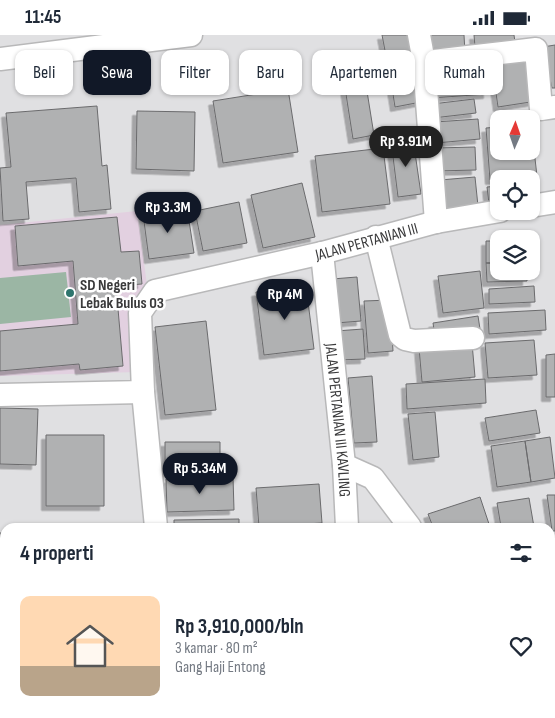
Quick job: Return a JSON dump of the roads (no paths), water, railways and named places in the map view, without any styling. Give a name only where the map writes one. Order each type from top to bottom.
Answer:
[{"type":"street","points":[[0,59],[79,42],[191,35]]},
{"type":"street","points":[[420,35],[424,62],[436,222]]},
{"type":"street","points":[[424,62],[536,49],[548,108]]},
{"type":"street","points":[[540,204],[555,202]]},
{"type":"street","name":"JALAN PERTANIAN III","points":[[156,523],[143,392],[140,313],[155,291],[322,253],[436,222],[490,213]]},
{"type":"street","points":[[376,237],[400,335],[405,339],[414,341],[473,338]]},
{"type":"street","name":"JALAN PERTANIAN III KAVLING","points":[[322,253],[344,465],[347,523]]},
{"type":"street","points":[[0,395],[143,392]]},
{"type":"street","points":[[344,465],[373,478],[407,523]]},
{"type":"place","name":"SD Negeri Lebak Bulus 03","points":[[70,293]]}]
